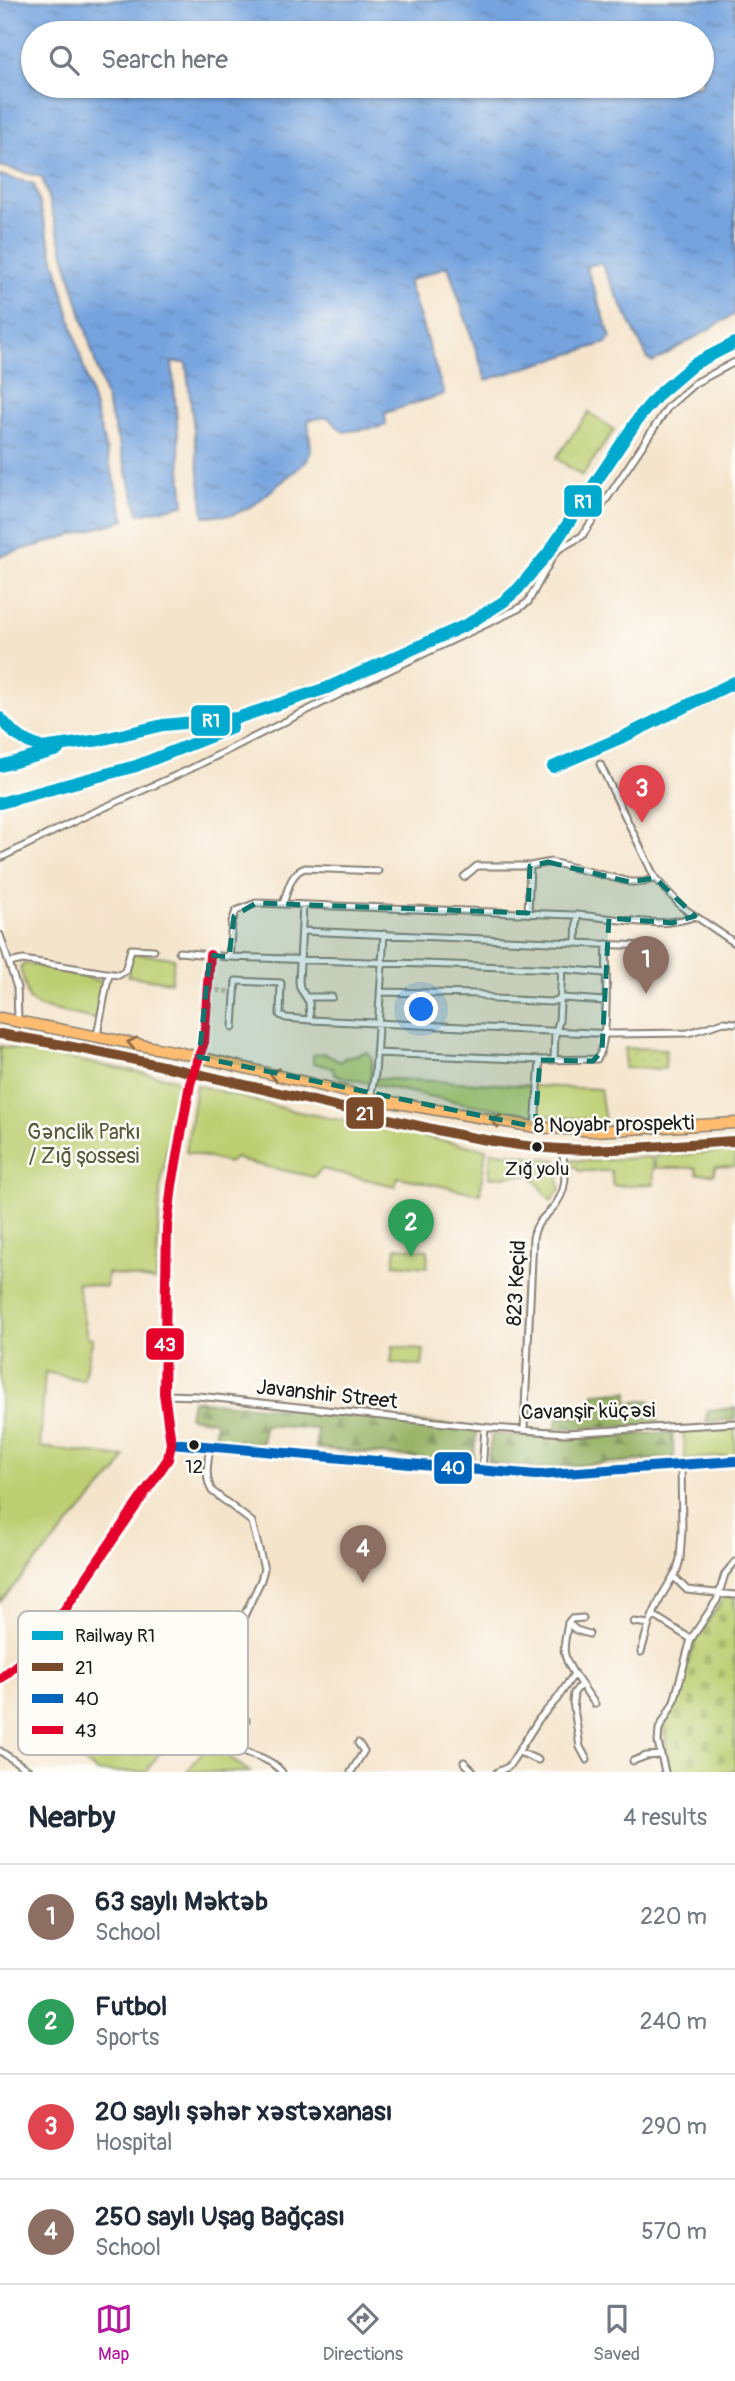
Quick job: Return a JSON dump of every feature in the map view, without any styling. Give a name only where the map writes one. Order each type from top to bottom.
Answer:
[{"type":"highway","name":"8 Noyabr prospekti","points":[[0,1018],[97,1035],[370,1097],[536,1127],[595,1131],[735,1123]]},
{"type":"highway","name":"8 Noyabr prospekti","points":[[0,1034],[497,1141],[562,1149],[735,1141]]},
{"type":"highway","points":[[193,1074],[199,1057]]},
{"type":"main road","points":[[65,1611],[168,1459],[171,1443],[164,1395],[168,1219],[176,1159],[193,1074]]},
{"type":"main road","points":[[171,1443],[536,1475],[735,1461]]},
{"type":"main road","points":[[0,1679],[18,1664]]},
{"type":"street","points":[[0,858],[518,609],[528,602],[553,556],[582,536],[668,407],[695,383],[735,362]]},
{"type":"street","points":[[600,764],[655,878],[695,916],[735,943]]},
{"type":"street","points":[[464,877],[477,866],[530,866],[548,862],[630,882],[644,882],[655,878]]},
{"type":"street","points":[[528,913],[530,866]]},
{"type":"street","points":[[283,904],[297,870],[378,870]]},
{"type":"street","points":[[229,957],[232,922],[238,909],[256,903],[577,915],[673,923],[695,916]]},
{"type":"street","points":[[303,905],[300,988],[307,997],[310,1020]]},
{"type":"street","points":[[576,943],[577,915]]},
{"type":"street","points":[[302,931],[644,946]]},
{"type":"street","points":[[370,1097],[376,1053],[384,934]]},
{"type":"street","points":[[0,935],[19,999],[18,1020]]},
{"type":"street","points":[[376,1053],[540,1060],[597,1059],[602,1051],[604,1033],[607,944]]},
{"type":"street","points":[[9,962],[23,960],[109,975],[123,974],[131,949],[154,950]]},
{"type":"street","points":[[179,952],[229,957],[605,973]]},
{"type":"street","points":[[199,1057],[205,1032],[210,955]]},
{"type":"street","points":[[554,1060],[562,970]]},
{"type":"street","points":[[97,1035],[109,975]]},
{"type":"street","points":[[233,1027],[236,981],[281,983],[280,1015],[310,1020],[604,1033],[688,1032],[724,1022],[735,1023]]},
{"type":"street","points":[[380,992],[478,994],[495,999],[551,1002],[559,999],[605,1001]]},
{"type":"street","points":[[307,997],[332,997]]},
{"type":"street","points":[[536,1127],[540,1060]]},
{"type":"street","name":"823 Keçid","points":[[524,1430],[533,1238],[538,1221],[552,1209],[564,1192],[566,1176],[562,1149]]},
{"type":"street","name":"Javanshir Street","points":[[164,1395],[198,1396],[485,1427]]},
{"type":"street","name":"Cavanşir küçəsi","points":[[485,1427],[566,1433],[735,1423]]},
{"type":"street","points":[[482,1472],[485,1427]]},
{"type":"street","points":[[210,1446],[207,1479],[209,1486],[250,1519],[264,1569],[246,1611]]},
{"type":"street","points":[[641,1652],[649,1624],[674,1577],[680,1559],[681,1465]]},
{"type":"street","points":[[665,1772],[658,1742],[659,1728],[674,1702],[691,1639],[713,1608],[725,1574],[735,1562]]},
{"type":"street","points":[[674,1577],[687,1590],[735,1595]]},
{"type":"street","points":[[653,1615],[691,1639]]},
{"type":"street","points":[[583,1618],[572,1619],[568,1623],[565,1659],[595,1704]]},
{"type":"street","points":[[634,1622],[649,1624]]},
{"type":"street","points":[[568,1623],[576,1630],[589,1634]]},
{"type":"street","points":[[497,1772],[509,1769],[534,1725],[574,1674]]},
{"type":"street","points":[[581,1684],[574,1693],[573,1702],[580,1746],[587,1760]]},
{"type":"street","points":[[351,1772],[364,1751],[358,1743]]},
{"type":"street","points":[[0,1751],[30,1772]]},
{"type":"street","points":[[519,1752],[538,1760]]},
{"type":"street","points":[[248,1754],[269,1761],[282,1772]]},
{"type":"street","points":[[634,1762],[646,1756],[661,1755]]},
{"type":"street","points":[[464,1762],[474,1772]]},
{"type":"highlighted area","points":[[548,862],[630,882],[655,878],[695,916],[672,923],[609,918],[602,1051],[593,1061],[540,1060],[535,1127],[199,1057],[210,955],[229,957],[234,916],[256,903],[528,913],[530,866]]},
{"type":"green space","points":[[589,412],[614,430],[582,476],[556,458]]},
{"type":"green space","points":[[131,953],[174,958],[171,982],[128,976]]},
{"type":"green space","points":[[25,963],[104,982],[95,1019],[40,1007],[29,1000],[20,968]]},
{"type":"green space","name":"Gənclik Parkı / Zığ şossesi","points":[[0,1046],[175,1079],[178,1082],[160,1190],[156,1281],[107,1273],[106,1287],[77,1283],[87,1337],[93,1338],[83,1380],[45,1372],[40,1447],[125,1457],[118,1470],[0,1602]]},
{"type":"green space","points":[[625,1048],[666,1049],[665,1069],[624,1068]]},
{"type":"green space","points":[[367,1052],[372,1059],[371,1078],[600,1089],[605,1121],[537,1115],[435,1097],[334,1075],[333,1068],[313,1063],[313,1055],[323,1053],[341,1062],[344,1058]]},
{"type":"green space","points":[[196,1085],[294,1111],[486,1149],[480,1194],[398,1177],[395,1186],[322,1169],[314,1177],[236,1158],[228,1163],[186,1152]]},
{"type":"green space","points":[[491,1151],[557,1160],[560,1190],[551,1201],[531,1175],[489,1177]]},
{"type":"green space","points":[[735,1151],[735,1166],[715,1167],[714,1174],[697,1174],[696,1168],[655,1168],[655,1156]]},
{"type":"green space","points":[[652,1157],[654,1184],[613,1186],[611,1171],[579,1171],[577,1167],[568,1167],[567,1160],[589,1161]]},
{"type":"green space","points":[[396,1247],[428,1250],[427,1267],[394,1264]]},
{"type":"green space","points":[[393,1346],[424,1350],[422,1366],[391,1363]]},
{"type":"green space","points":[[628,1392],[628,1403],[649,1400],[658,1408],[658,1425],[555,1429],[559,1417],[593,1416],[594,1393]]},
{"type":"green space","points":[[192,1400],[477,1428],[473,1463],[316,1448],[317,1429],[264,1425],[262,1443],[215,1439],[215,1421],[189,1417]]},
{"type":"green space","points":[[735,1408],[735,1420],[706,1422],[707,1410]]},
{"type":"green space","points":[[735,1426],[735,1456],[685,1459],[683,1430]]},
{"type":"green space","points":[[672,1432],[674,1458],[541,1468],[487,1463],[492,1434],[567,1439]]},
{"type":"green space","points":[[724,1597],[735,1598],[735,1772],[669,1772],[664,1727],[676,1705],[694,1643]]},
{"type":"green space","points":[[158,1755],[146,1772],[97,1772],[78,1757]]},
{"type":"green space","points":[[200,1755],[226,1755],[250,1772],[187,1772]]},
{"type":"water","points":[[0,0],[735,0],[735,314],[653,362],[648,359],[601,263],[586,266],[611,338],[606,343],[486,380],[448,266],[408,281],[444,394],[385,413],[386,424],[381,427],[343,432],[328,417],[308,420],[311,450],[307,461],[254,505],[233,515],[204,516],[186,363],[172,362],[184,505],[139,514],[42,177],[0,166]]},
{"type":"water","points":[[0,175],[34,184],[125,520],[0,556]]},
{"type":"tunnel","points":[[209,990],[235,992]]},
{"type":"rail line","name":"R1","points":[[0,718],[15,734],[42,748],[100,740],[163,725],[237,718],[327,688],[468,624],[518,589],[549,552],[640,416],[659,394],[694,364],[735,343]]},
{"type":"rail line","name":"R1","points":[[553,767],[625,736],[735,682]]},
{"type":"rail line","name":"R1","points":[[0,803],[136,766],[232,728]]},
{"type":"rail line","name":"R1","points":[[0,766],[58,750]]},
{"type":"transit line","name":"43","points":[[64,1611],[168,1459],[171,1443],[164,1393],[167,1227],[190,1084],[204,1042],[210,955]]},
{"type":"transit line","name":"21","points":[[0,1034],[218,1078],[426,1128],[533,1147],[604,1149],[735,1141]]},
{"type":"transit line","name":"40","points":[[171,1443],[536,1475],[735,1461]]},
{"type":"transit line","name":"43","points":[[0,1679],[18,1664]]},
{"type":"place","name":"20 saylı şəhər xəstəxanası","points":[[642,823]]},
{"type":"place","name":"63 saylı Məktəb","points":[[646,994]]},
{"type":"place","name":"Zığ yolu","points":[[537,1147]]},
{"type":"place","name":"Futbol","points":[[411,1257]]},
{"type":"place","name":"12","points":[[194,1445]]},
{"type":"place","name":"250 saylı Uşag Bağçası","points":[[363,1583]]}]
